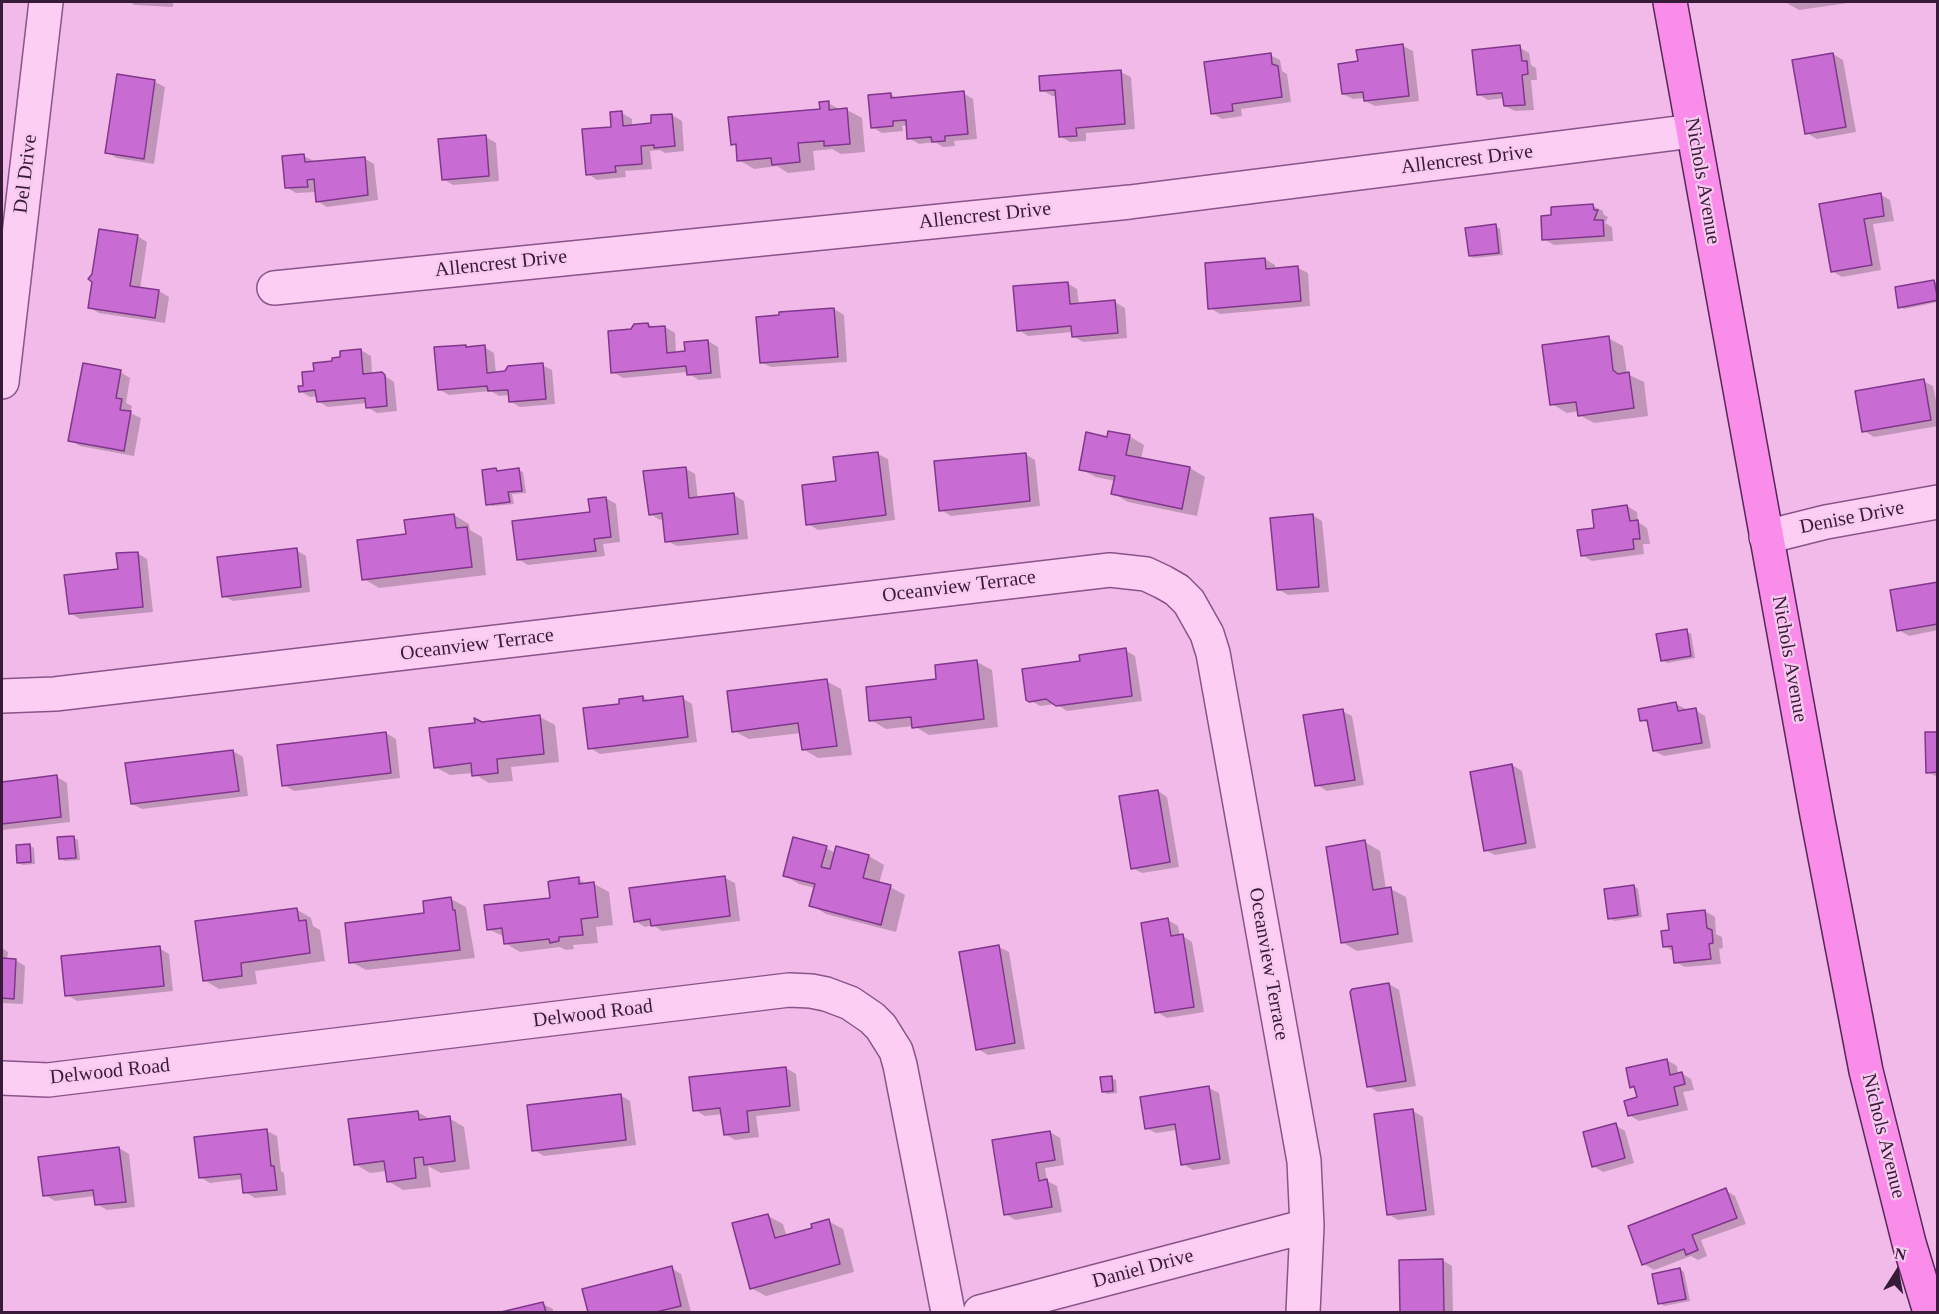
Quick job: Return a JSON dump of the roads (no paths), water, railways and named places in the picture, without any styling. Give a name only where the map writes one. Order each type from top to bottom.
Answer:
[{"type":"main road","name":"Nichols Avenue","points":[[1670,2],[1831,892],[1866,1071],[1909,1243],[1930,1312]]},
{"type":"street","name":"Del Drive","points":[[2,382],[46,2]]},
{"type":"street","name":"Allencrest Drive","points":[[274,288],[1130,202],[1693,131]]},
{"type":"street","name":"Denise Drive","points":[[1766,537],[1826,522],[1938,502]]},
{"type":"street","name":"Oceanview Terrace","points":[[2,696],[55,694],[1110,570],[1146,574],[1177,590],[1189,602],[1207,634],[1213,653],[1304,1161],[1307,1226],[1303,1312]]},
{"type":"street","name":"Delwood Road","points":[[2,1078],[48,1080],[789,990],[826,994],[850,1003],[872,1018],[881,1026],[896,1051],[948,1312]]},
{"type":"street","name":"Daniel Drive","points":[[980,1312],[1307,1226]]}]
